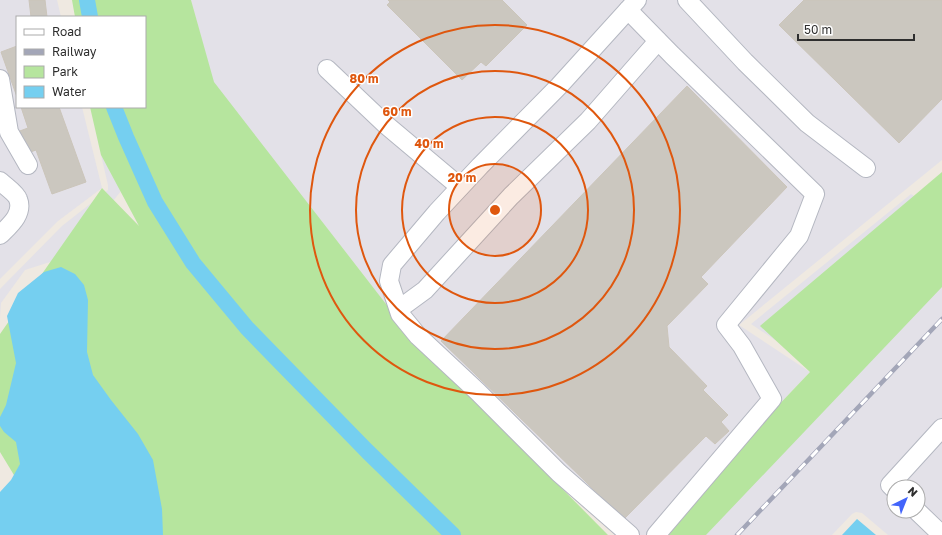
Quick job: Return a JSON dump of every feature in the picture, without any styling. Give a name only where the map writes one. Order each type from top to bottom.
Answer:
[{"type":"street","points":[[687,0],[745,62],[808,123],[866,168]]},
{"type":"street","points":[[630,535],[559,473],[478,392],[418,336],[400,314],[389,281],[392,265],[437,212],[559,86],[633,5],[658,41],[815,194],[799,236],[726,325],[742,346],[772,399],[656,535]]},
{"type":"street","points":[[399,309],[425,290],[511,196],[588,121],[658,41]]},
{"type":"street","points":[[326,69],[385,124],[460,187]]},
{"type":"street","points":[[0,79],[9,132],[28,165]]},
{"type":"street","points":[[0,181],[18,198],[20,208],[14,220],[0,235]]},
{"type":"street","points":[[895,479],[942,428]]},
{"type":"street","points":[[925,519],[942,535]]},
{"type":"shaded area","points":[[0,0],[57,0],[61,16],[16,16],[16,108],[82,108],[102,188],[58,221],[0,279]]},
{"type":"shaded area","points":[[191,0],[942,0],[942,160],[739,325],[810,372],[655,535],[638,535],[410,335],[213,82]]},
{"type":"shaded area","points":[[101,155],[121,191],[69,256],[25,270],[1,303],[0,318],[0,289],[62,226],[108,190]]},
{"type":"shaded area","points":[[942,186],[942,535],[888,535],[862,513],[856,512],[852,514],[832,535],[665,535],[816,375],[814,366],[751,324],[911,194],[914,196]]},
{"type":"green space","points":[[72,0],[191,0],[214,82],[410,335],[608,535],[0,535],[34,508],[0,452],[0,334],[102,188],[139,226],[101,155],[90,108],[146,108],[146,16],[75,16]]},
{"type":"green space","points":[[942,172],[942,287],[706,535],[655,535],[810,372],[760,326]]},
{"type":"water","points":[[61,267],[75,274],[84,285],[88,300],[87,352],[93,375],[138,434],[153,460],[162,509],[163,535],[0,535],[0,492],[11,480],[20,464],[16,442],[4,432],[0,426],[0,417],[6,405],[16,363],[7,316],[18,293],[44,272]]},
{"type":"water","points":[[857,519],[876,535],[842,535]]},
{"type":"building","points":[[29,0],[45,0],[47,16],[31,16]]},
{"type":"building","points":[[388,0],[502,0],[527,25],[486,66],[481,62],[462,80],[387,5],[390,2]]},
{"type":"building","points":[[804,0],[942,0],[942,99],[899,143],[779,25]]},
{"type":"building","points":[[16,46],[16,94],[1,52]]},
{"type":"building","points":[[687,86],[787,187],[701,277],[708,284],[667,326],[669,347],[707,386],[703,390],[728,415],[721,422],[729,431],[715,444],[706,436],[624,519],[441,341]]},
{"type":"building","points":[[21,108],[59,108],[86,182],[52,194],[36,150],[25,154],[17,132],[28,128]]},
{"type":"waterway","points":[[87,0],[90,16]]},
{"type":"waterway","points":[[114,108],[155,202],[193,263],[247,328],[367,451],[453,535]]},
{"type":"railway","points":[[737,535],[942,319]]}]
